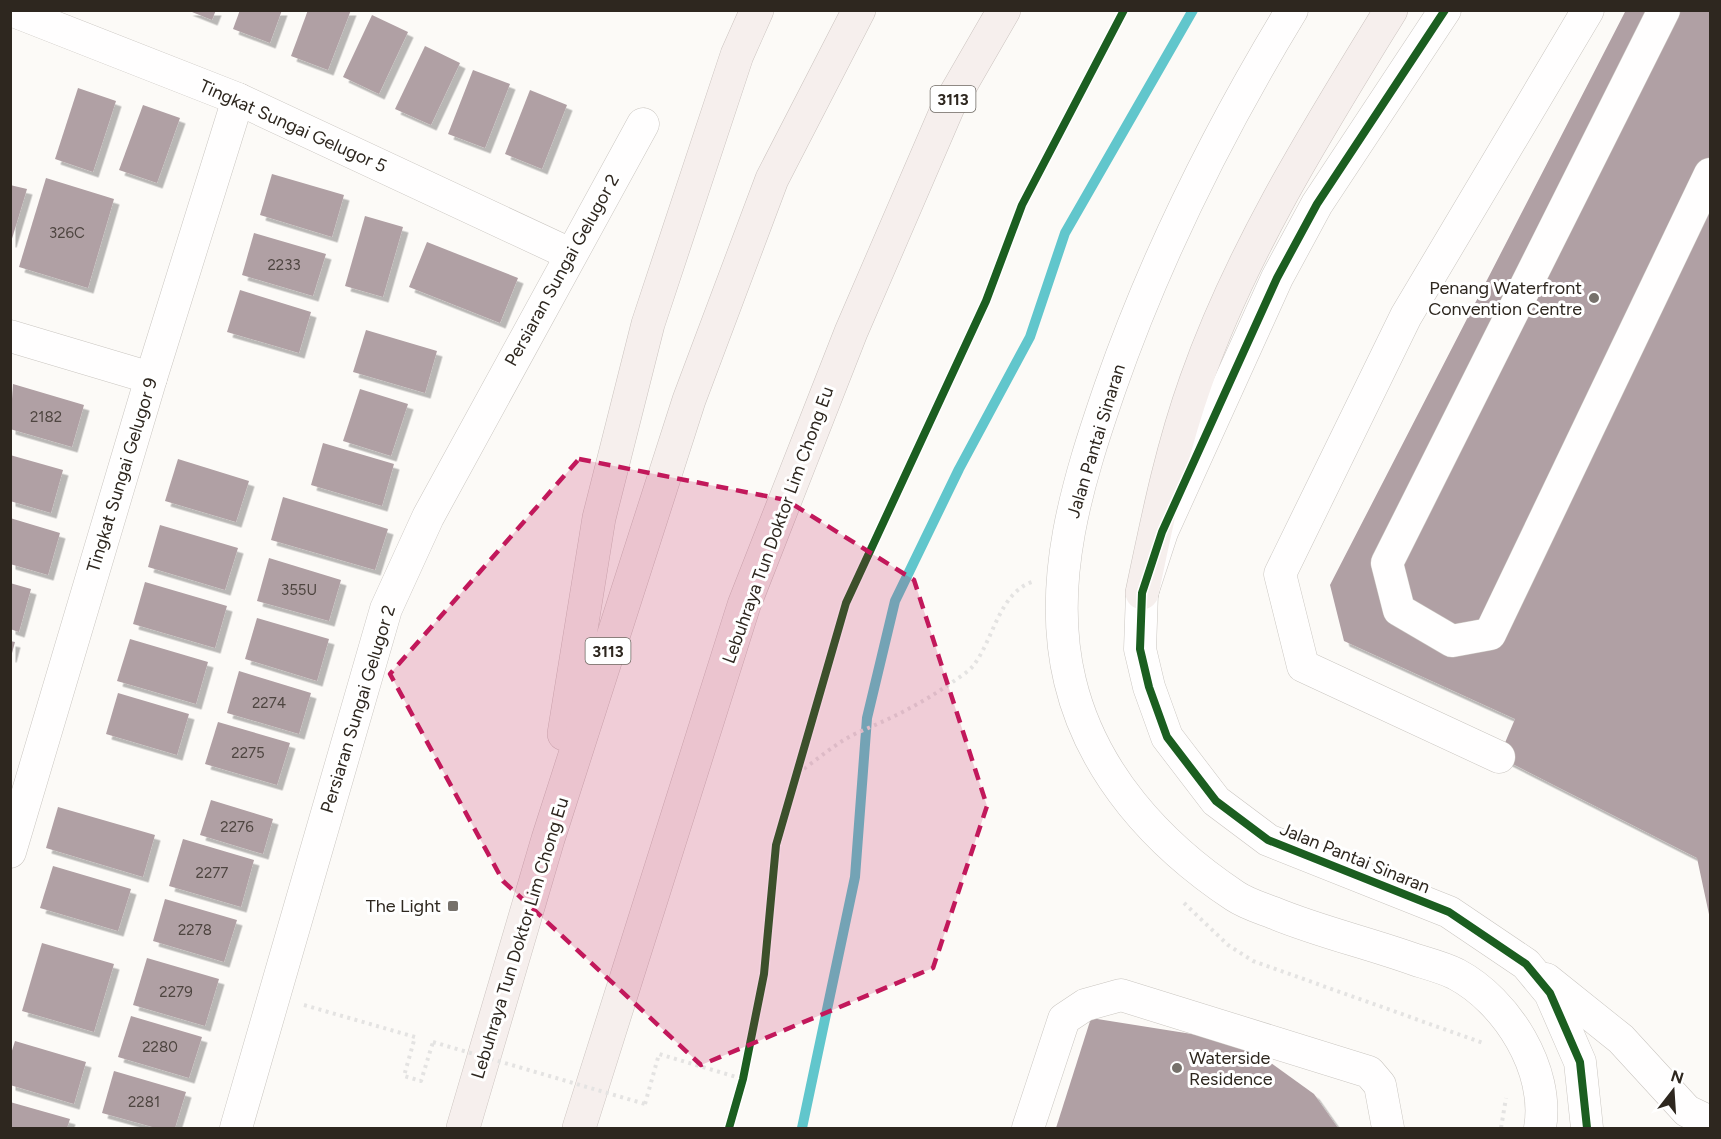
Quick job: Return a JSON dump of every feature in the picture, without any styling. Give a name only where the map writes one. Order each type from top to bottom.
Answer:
[{"type":"highway","points":[[548,839],[599,518],[648,324],[737,54],[757,10]]},
{"type":"highway","name":"Lebuhraya Tun Doktor Lim Chong Eu","points":[[464,1128],[548,839],[689,400],[772,179],[859,10]]},
{"type":"highway","name":"Lebuhraya Tun Doktor Lim Chong Eu","points":[[579,1128],[744,605],[851,332],[944,118],[1004,10]]},
{"type":"highway","points":[[1142,593],[1167,472],[1196,380],[1235,286],[1293,175],[1391,10]]},
{"type":"street","name":"Tingkat Sungai Gelugor 5","points":[[11,10],[238,99],[570,254]]},
{"type":"street","name":"Jalan Pantai Sinaran","points":[[1292,10],[1207,160],[1134,319],[1097,426],[1076,496],[1062,568],[1064,642],[1070,681],[1085,727],[1113,779],[1138,814],[1182,856],[1238,898],[1303,925],[1456,974],[1488,996],[1514,1029],[1527,1052],[1537,1082],[1542,1119],[1540,1128]]},
{"type":"street","name":"Jalan Pantai Sinaran","points":[[1445,10],[1317,204],[1277,278],[1162,532],[1142,593],[1140,649],[1152,697],[1167,737],[1216,801],[1269,840],[1449,912],[1526,964],[1550,993],[1580,1062],[1587,1128]]},
{"type":"street","points":[[1499,757],[1303,666],[1280,574],[1406,316],[1588,10]]},
{"type":"street","points":[[1664,10],[1387,563],[1399,610],[1452,641],[1490,634],[1710,174]]},
{"type":"street","name":"Tingkat Sungai Gelugor 9","points":[[10,852],[151,378],[238,99]]},
{"type":"street","name":"Persiaran Sungai Gelugor 2","points":[[236,1128],[386,609],[428,517],[643,124]]},
{"type":"street","points":[[10,336],[151,378]]},
{"type":"street","points":[[1526,964],[1621,1039],[1686,1111],[1710,1122]]},
{"type":"street","points":[[1028,1128],[1064,1019],[1085,1005],[1121,995],[1369,1072],[1380,1085],[1388,1128]]},
{"type":"path","points":[[798,773],[857,732],[873,728]]},
{"type":"path","points":[[795,783],[801,762]]},
{"type":"path","points":[[274,996],[415,1037],[404,1076],[421,1081],[433,1042],[645,1104],[660,1054],[743,1078]]},
{"type":"path","points":[[740,1089],[745,1068]]},
{"type":"highlighted area","points":[[579,459],[786,500],[914,580],[987,806],[933,968],[701,1065],[503,881],[390,674]]},
{"type":"building","points":[[187,10],[216,10],[212,20]]},
{"type":"building","points":[[240,10],[282,10],[270,43],[233,29]]},
{"type":"building","points":[[308,10],[351,10],[328,70],[291,56]]},
{"type":"building","name":"Penang Waterfront Convention Centre","points":[[1626,10],[1710,10],[1710,919],[1697,858],[1499,757],[1515,719],[1344,641],[1330,585]]},
{"type":"building","points":[[372,15],[408,32],[379,94],[343,77]]},
{"type":"building","points":[[425,46],[460,63],[431,125],[395,109]]},
{"type":"building","points":[[473,70],[510,84],[485,148],[448,134]]},
{"type":"building","points":[[78,88],[116,101],[93,172],[55,159]]},
{"type":"building","points":[[530,90],[567,105],[542,169],[505,154]]},
{"type":"building","points":[[143,105],[180,118],[157,183],[119,170]]},
{"type":"building","points":[[272,174],[344,195],[332,237],[260,215]]},
{"type":"building","points":[[46,178],[114,199],[88,288],[19,267]]},
{"type":"building","points":[[10,185],[27,189],[11,242],[10,242]]},
{"type":"building","points":[[365,216],[403,227],[383,297],[345,286]]},
{"type":"building","points":[[254,233],[326,254],[313,296],[242,275]]},
{"type":"building","points":[[427,242],[518,278],[500,323],[409,287]]},
{"type":"building","points":[[240,290],[311,312],[299,353],[227,332]]},
{"type":"building","points":[[366,330],[437,351],[425,393],[353,372]]},
{"type":"building","points":[[13,384],[84,405],[72,447],[10,429]]},
{"type":"building","points":[[360,389],[408,404],[391,456],[343,441]]},
{"type":"building","points":[[323,443],[394,464],[382,506],[311,485]]},
{"type":"building","points":[[10,455],[63,470],[51,513],[10,501]]},
{"type":"building","points":[[178,459],[249,481],[236,522],[165,501]]},
{"type":"building","points":[[283,497],[388,529],[375,570],[271,540]]},
{"type":"building","points":[[10,518],[60,533],[48,575],[10,564]]},
{"type":"building","points":[[160,525],[238,548],[225,590],[148,567]]},
{"type":"building","points":[[269,558],[341,580],[329,621],[257,601]]},
{"type":"building","points":[[145,582],[227,606],[215,648],[133,624]]},
{"type":"building","points":[[10,583],[31,589],[19,632],[10,629]]},
{"type":"building","points":[[257,618],[329,639],[317,681],[245,659]]},
{"type":"building","points":[[130,639],[208,662],[196,704],[117,681]]},
{"type":"building","points":[[10,641],[15,642],[11,657],[10,657]]},
{"type":"building","points":[[239,671],[311,693],[299,734],[227,713]]},
{"type":"building","points":[[118,693],[189,714],[177,755],[106,734]]},
{"type":"building","points":[[218,722],[290,743],[277,785],[205,764]]},
{"type":"building","points":[[211,800],[273,819],[263,854],[200,835]]},
{"type":"building","points":[[58,807],[155,835],[143,877],[46,848]]},
{"type":"building","points":[[183,839],[254,860],[241,907],[169,886]]},
{"type":"building","points":[[53,866],[131,889],[118,931],[40,908]]},
{"type":"building","points":[[165,899],[237,920],[224,962],[153,941]]},
{"type":"building","points":[[42,943],[114,964],[94,1032],[22,1011]]},
{"type":"building","points":[[147,958],[219,979],[205,1026],[133,1005]]},
{"type":"building","points":[[131,1016],[202,1037],[189,1078],[118,1057]]},
{"type":"building","name":"Waterside Residence","points":[[1091,1018],[1242,1042],[1314,1094],[1338,1128],[1056,1128]]},
{"type":"building","points":[[15,1041],[86,1062],[74,1104],[10,1085],[10,1057]]},
{"type":"building","points":[[114,1071],[186,1092],[175,1128],[156,1128],[102,1113]]},
{"type":"building","points":[[10,1102],[70,1119],[67,1128],[10,1128]]},
{"type":"waterway","points":[[802,1128],[855,877],[867,718],[895,601],[959,469],[1030,337],[1065,233],[1193,10]]},
{"type":"cycle path","points":[[729,1128],[743,1079],[764,974],[776,845],[846,603],[986,301],[1022,205],[1124,10]]},
{"type":"cycle path","points":[[1445,10],[1317,204],[1277,278],[1162,532],[1142,593],[1140,649],[1149,687],[1167,737],[1216,801],[1268,840],[1449,912],[1526,964],[1550,993],[1580,1062],[1587,1128]]},
{"type":"place","name":"Penang Waterfront Convention Centre","points":[[1594,298]]},
{"type":"place","name":"The Light","points":[[453,906]]},
{"type":"place","name":"Waterside Residence","points":[[1177,1068]]}]
